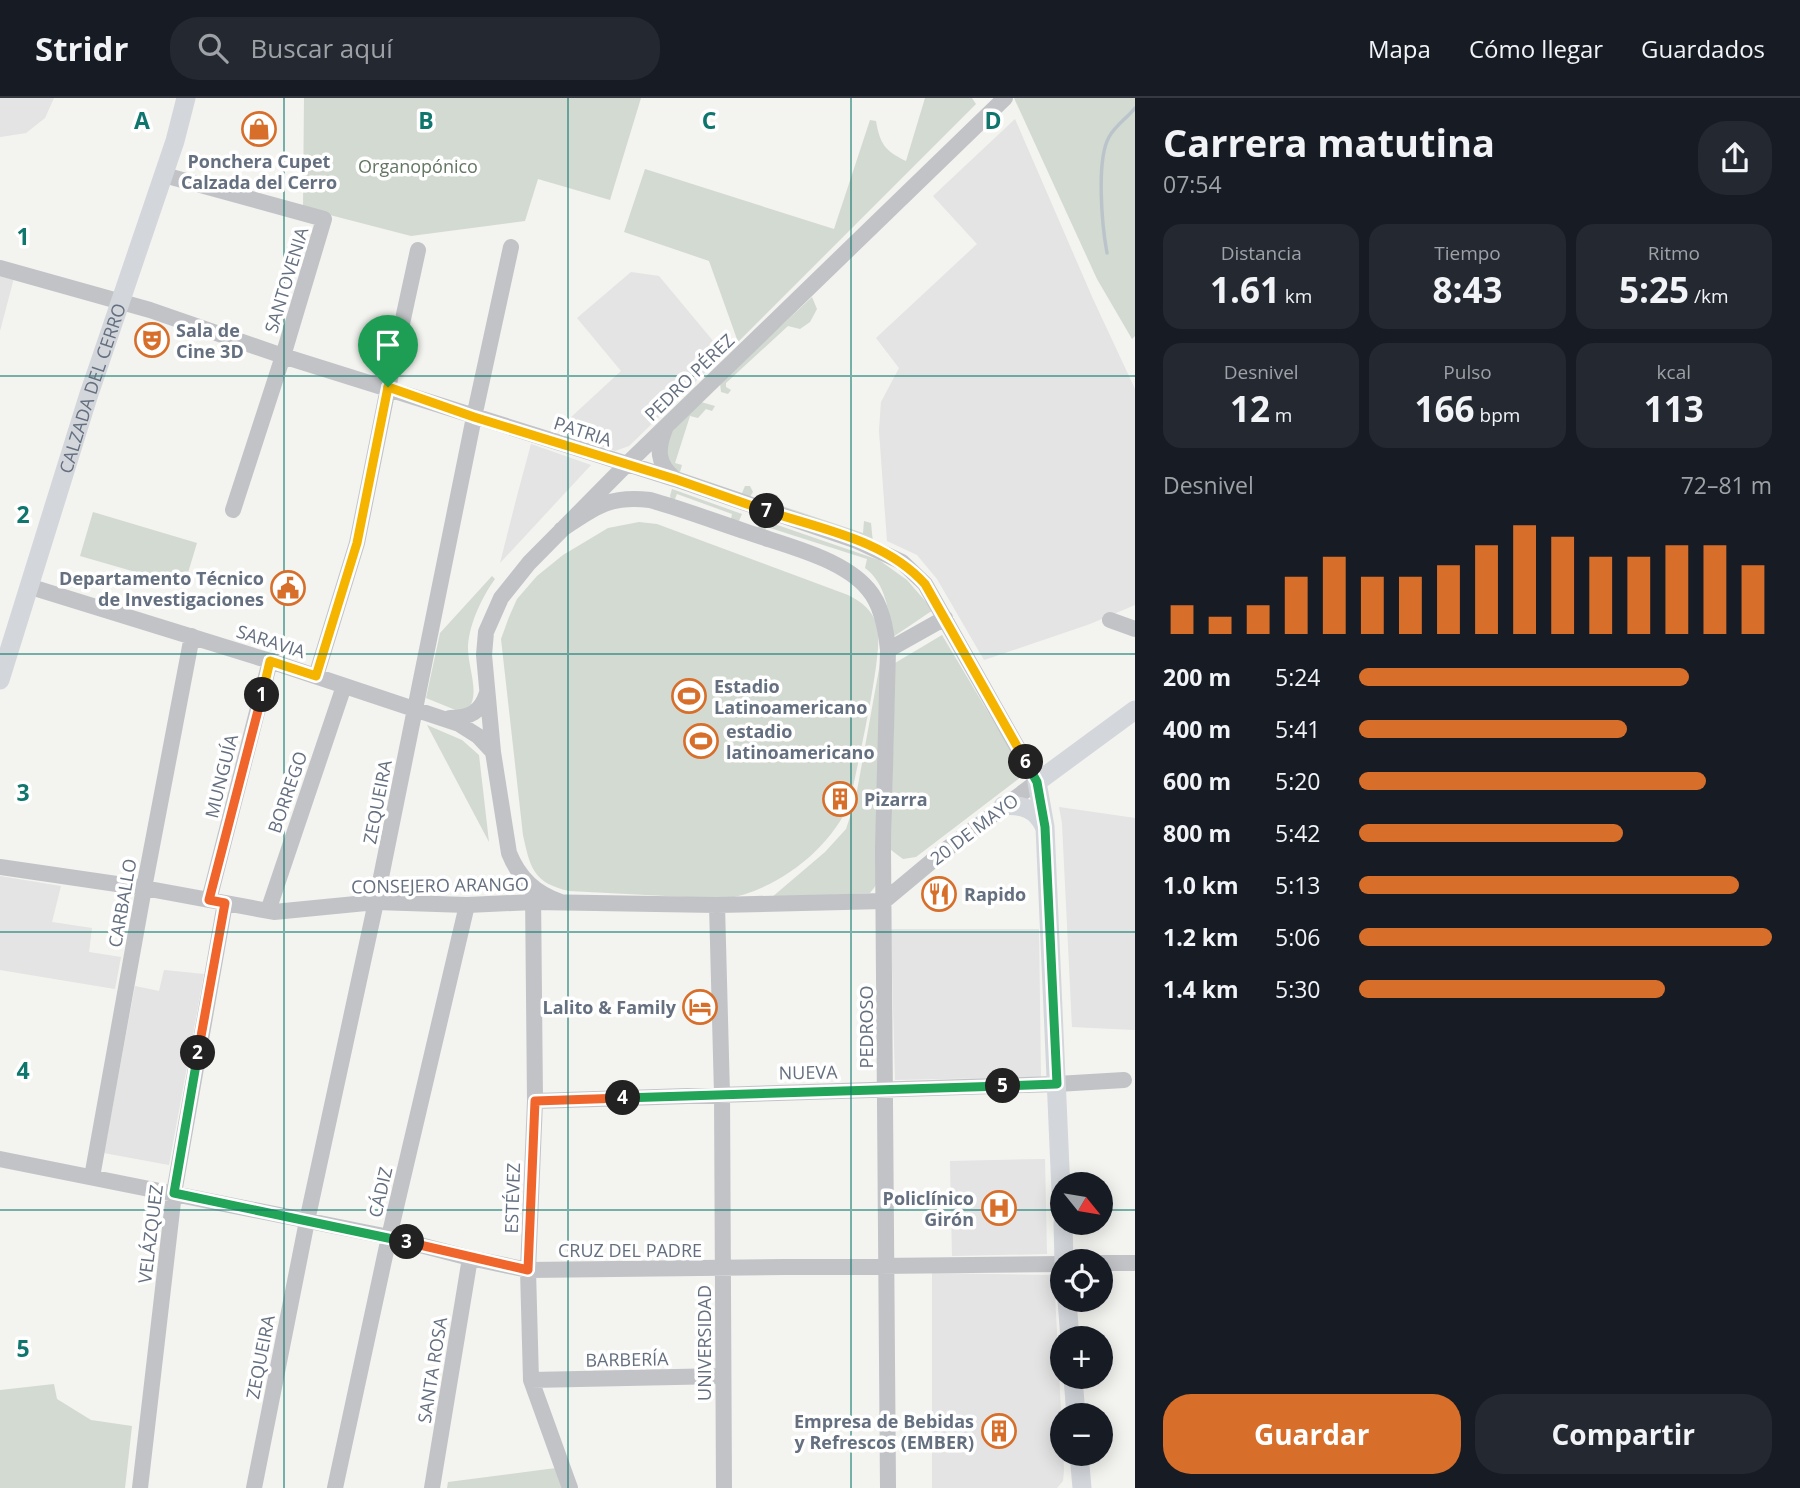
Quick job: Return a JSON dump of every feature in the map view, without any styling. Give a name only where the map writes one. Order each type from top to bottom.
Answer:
[{"type":"main road","name":"CALZADA DEL CERRO","points":[[0,680],[28,586],[164,175],[186,98]]},
{"type":"main road","name":"20 DE MAYO","points":[[1037,782],[1135,710]]},
{"type":"main road","points":[[1045,827],[1051,789],[1075,755]]},
{"type":"main road","points":[[1037,782],[1045,827],[1060,1172]]},
{"type":"main road","points":[[1003,806],[1030,809],[1039,816],[1045,827]]},
{"type":"main road","points":[[1081,1466],[1082,1488]]},
{"type":"street","name":"PEDRO PÉREZ","points":[[717,905],[561,902],[532,894],[509,853],[494,752],[485,644],[495,608],[513,581],[561,530],[1004,98]]},
{"type":"street","name":"SANTOVENIA","points":[[164,175],[324,219],[233,510]]},
{"type":"street","name":"ZEQUEIRA","points":[[254,1488],[307,1221],[376,902],[511,247]]},
{"type":"street","points":[[316,676],[357,543],[418,250]]},
{"type":"street","name":"PATRIA","points":[[0,268],[121,301],[283,356],[675,479],[891,555],[925,584],[1037,782]]},
{"type":"street","points":[[665,428],[659,449],[660,459],[662,466],[675,479]]},
{"type":"street","points":[[611,480],[611,492],[666,504],[820,558],[842,569],[858,579],[874,597],[884,623],[888,650],[945,618]]},
{"type":"street","points":[[561,530],[607,502],[631,498]]},
{"type":"street","name":"SARAVIA","points":[[28,586],[416,709],[470,730],[494,752]]},
{"type":"street","points":[[1110,620],[1135,629]]},
{"type":"street","name":"CARBALLO","points":[[92,1177],[192,636]]},
{"type":"street","name":"PEDROSO","points":[[888,650],[883,849],[888,1488]]},
{"type":"street","name":"MUNGUÍA","points":[[217,902],[270,661]]},
{"type":"street","name":"BORREGO","points":[[268,911],[344,686]]},
{"type":"street","points":[[444,719],[472,715],[484,703],[487,693]]},
{"type":"street","name":"20 DE MAYO","points":[[884,901],[916,873],[1037,782]]},
{"type":"street","points":[[883,849],[887,864],[895,871],[904,874],[916,873]]},
{"type":"street","name":"CONSEJERO ARANGO","points":[[0,867],[144,888],[268,911],[376,902],[467,905],[532,894]]},
{"type":"street","name":"ESTÉVEZ","points":[[532,894],[535,1101],[528,1270],[531,1380],[570,1488]]},
{"type":"street","points":[[717,905],[884,901]]},
{"type":"street","name":"VELÁZQUEZ","points":[[140,1488],[174,1193],[217,902]]},
{"type":"street","name":"CÁDIZ","points":[[335,1488],[389,1237],[467,905]]},
{"type":"street","name":"UNIVERSIDAD","points":[[717,905],[722,1094],[724,1488]]},
{"type":"street","name":"NUEVA","points":[[535,1101],[1124,1080]]},
{"type":"street","name":"CRUZ DEL PADRE","points":[[0,1159],[389,1237],[528,1270],[1050,1263]]},
{"type":"street","name":"SANTA ROSA","points":[[432,1488],[470,1258]]},
{"type":"street","points":[[1113,1263],[1135,1263]]},
{"type":"street","name":"BARBERÍA","points":[[531,1380],[723,1376]]},
{"type":"shaded area","points":[[0,98],[54,98],[45,118],[26,133],[0,137]]},
{"type":"shaded area","points":[[1015,119],[1135,389],[1135,605],[1090,624],[984,660],[937,579],[917,555],[887,541],[879,431],[881,402],[899,368],[876,338],[977,244],[933,196]]},
{"type":"shaded area","points":[[631,272],[659,276],[724,354],[629,446],[615,451],[556,431],[621,371],[577,318]]},
{"type":"shaded area","points":[[0,274],[14,278],[0,331]]},
{"type":"shaded area","points":[[531,444],[591,465],[500,563],[517,496]]},
{"type":"shaded area","points":[[1059,807],[1135,818],[1135,1030],[1072,1027]]},
{"type":"shaded area","points":[[0,876],[61,886],[52,922],[92,928],[89,952],[121,957],[115,989],[0,970]]},
{"type":"shaded area","points":[[891,929],[1039,929],[1041,1077],[895,1080]]},
{"type":"shaded area","points":[[164,970],[204,974],[169,1165],[104,1153],[135,986],[159,991]]},
{"type":"shaded area","name":"Policlínico Girón","points":[[1045,1159],[1047,1254],[952,1256],[950,1161]]},
{"type":"shaded area","points":[[932,1273],[1050,1275],[1050,1312],[1056,1312],[1057,1326],[1050,1326],[1050,1389],[1060,1389],[1061,1403],[1050,1403],[1050,1466],[1064,1466],[1063,1481],[1057,1488],[932,1488]]},
{"type":"green space","name":"Organopónico","points":[[304,98],[641,98],[610,200],[538,179],[525,221],[411,236],[303,208]]},
{"type":"green space","points":[[925,98],[972,98],[976,104],[738,342],[709,261],[624,232],[645,169],[834,229],[870,120],[876,121],[879,136],[885,146],[906,161]]},
{"type":"green space","points":[[1014,98],[1135,98],[1135,336],[1132,339],[1097,279]]},
{"type":"green space","points":[[812,297],[817,309],[810,322],[800,329],[788,326],[726,383],[726,387],[731,390],[728,394],[721,392],[720,383]]},
{"type":"green space","points":[[701,402],[715,406],[712,411],[706,409],[698,418],[690,416],[675,463],[682,465],[680,472],[742,493],[745,486],[750,486],[753,492],[749,498],[678,475],[665,461],[668,435]]},
{"type":"green space","points":[[672,489],[742,514],[739,521],[731,519],[732,514],[677,494],[675,499],[671,499]]},
{"type":"green space","points":[[772,493],[778,496],[776,504],[863,533],[864,521],[871,523],[873,543],[765,503],[767,495]]},
{"type":"green space","points":[[93,512],[197,543],[184,586],[80,556]]},
{"type":"green space","points":[[760,519],[879,560],[907,580],[933,610],[893,637],[882,590],[865,568],[867,559],[767,527],[765,530],[758,528]]},
{"type":"green space","name":"Estadio Latinoamericano","points":[[639,522],[657,524],[848,595],[866,607],[877,625],[874,683],[850,802],[841,820],[815,852],[781,877],[744,895],[724,899],[569,891],[557,888],[540,878],[528,856],[523,835],[501,639],[517,599],[537,576],[563,555],[608,528]]},
{"type":"green space","points":[[492,576],[495,579],[477,610],[469,636],[472,703],[468,710],[458,711],[426,698],[440,633]]},
{"type":"green space","points":[[942,635],[1025,774],[916,857],[903,859],[891,850],[895,663]]},
{"type":"green space","points":[[883,647],[877,884],[870,893],[771,898],[825,852],[846,829],[855,802]]},
{"type":"green space","points":[[427,725],[462,740],[479,755],[489,842]]},
{"type":"green space","points":[[54,1384],[57,1399],[91,1420],[132,1426],[125,1488],[0,1488],[0,1390]]},
{"type":"green space","points":[[556,1468],[562,1488],[447,1488],[448,1482]]},
{"type":"waterway","points":[[1107,253],[1101,194],[1102,161],[1109,137],[1135,108]]},
{"type":"place","name":"Ponchera Cupet Calzada del Cerro","points":[[259,129]]},
{"type":"place","name":"Sala de Cine 3D","points":[[152,340]]},
{"type":"place","name":"Departamento Técnico de Investigaciones","points":[[288,588]]},
{"type":"place","name":"Estadio Latinoamericano","points":[[689,696]]},
{"type":"place","name":"estadio latinoamericano","points":[[701,741]]},
{"type":"place","name":"Pizarra","points":[[840,799]]},
{"type":"place","name":"Rapido","points":[[939,894]]},
{"type":"place","name":"Lalito & Family","points":[[700,1007]]},
{"type":"place","name":"Policlínico Girón","points":[[999,1208]]},
{"type":"place","name":"Empresa de Bebidas y Refrescos (EMBER)","points":[[999,1431]]},
{"type":"route","points":[[388,387],[474,417],[675,479],[857,541],[891,555],[916,574],[925,584],[976,670],[1037,782],[1045,827],[1057,1084],[535,1101],[528,1270],[389,1237],[174,1193],[225,903],[209,900],[270,661],[316,676],[357,543],[388,387]]}]
